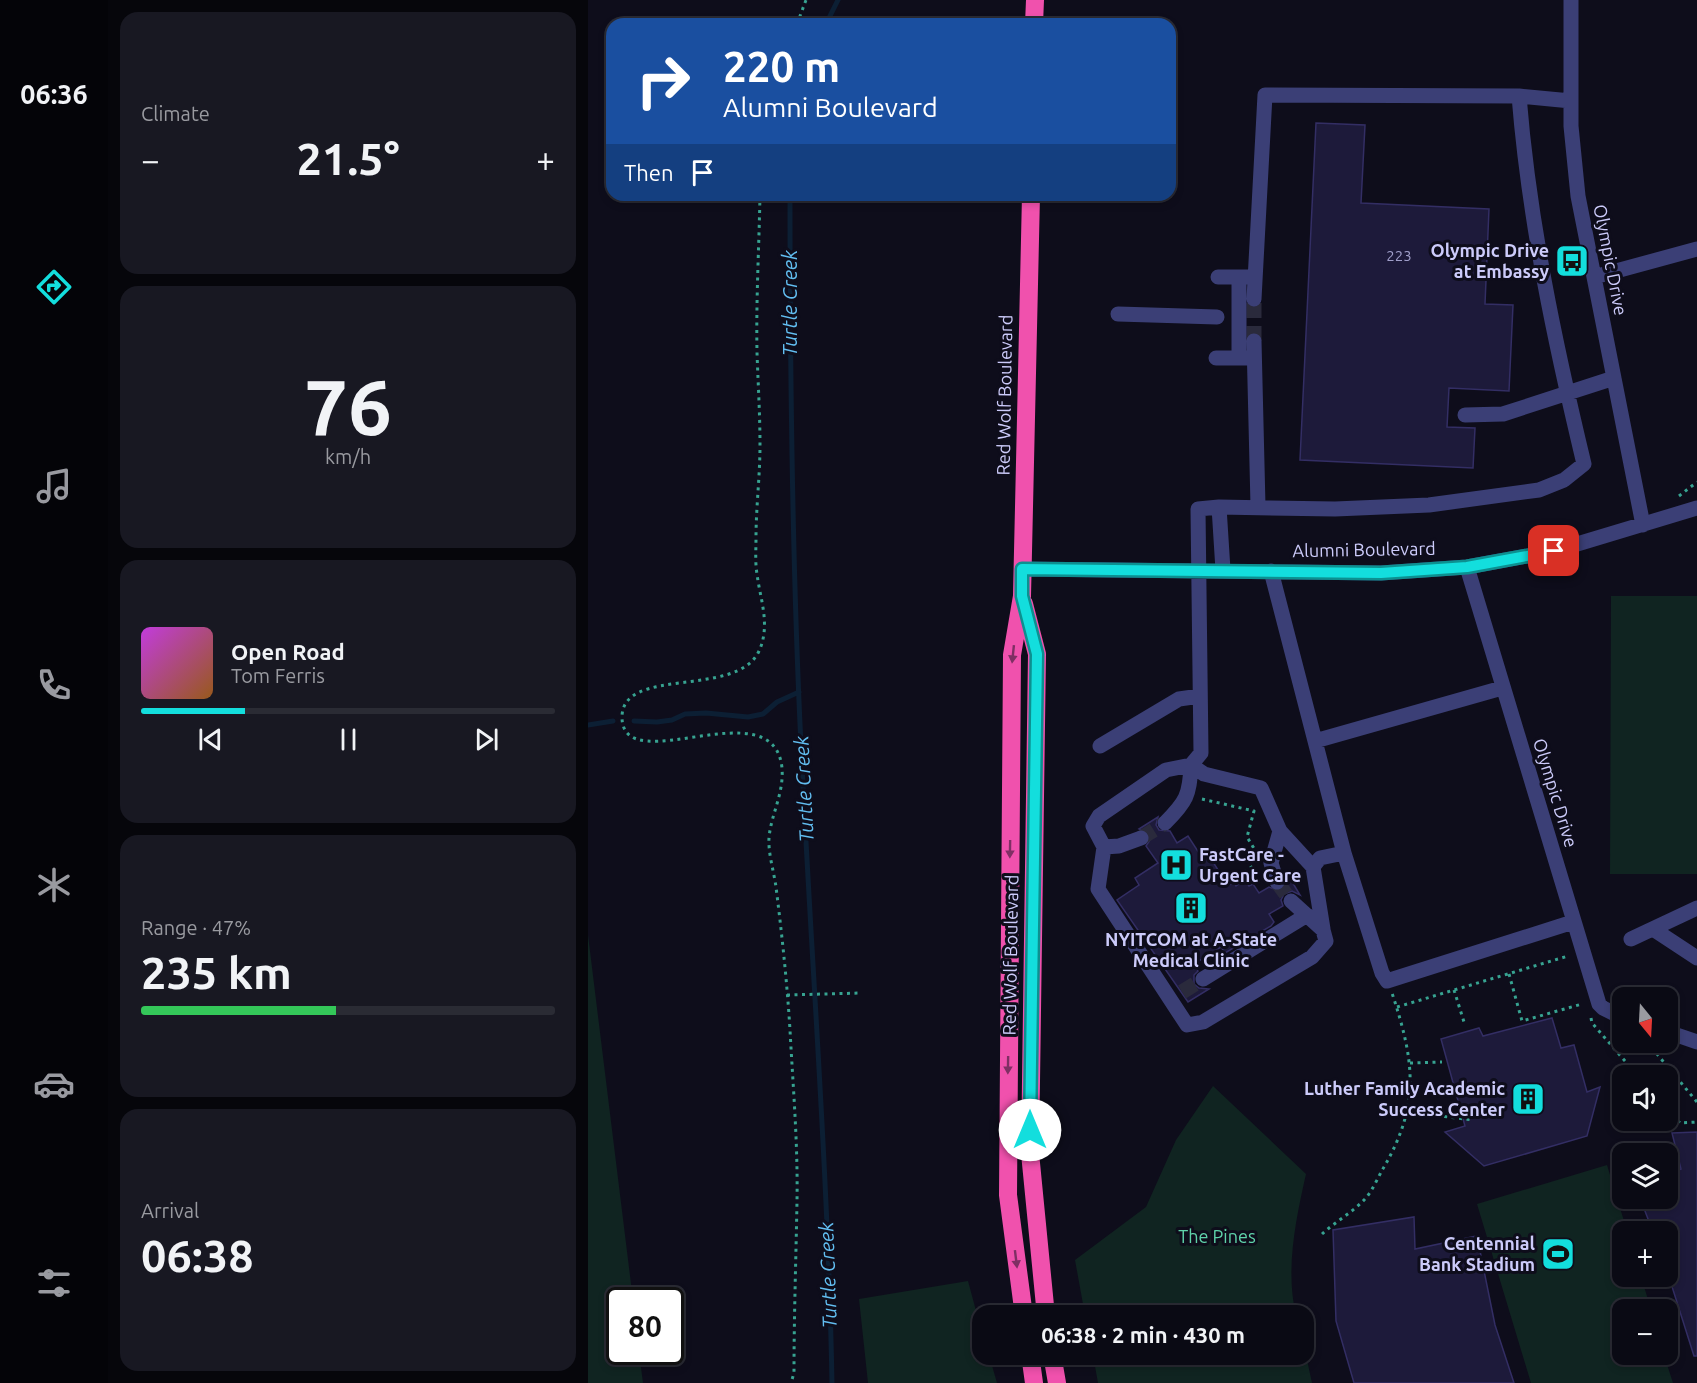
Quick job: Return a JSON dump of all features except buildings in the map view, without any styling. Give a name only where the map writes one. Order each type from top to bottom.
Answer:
[{"type":"highway","points":[[1034,18],[1035,0]]},
{"type":"highway","name":"Red Wolf Boulevard","points":[[1023,1305],[1008,1195],[1008,1076],[1012,655],[1022,596],[1030,201]]},
{"type":"highway","name":"Red Wolf Boulevard","points":[[1022,596],[1037,654],[1030,1153],[1045,1305]]},
{"type":"highway","points":[[1032,1365],[1034,1383]]},
{"type":"highway","points":[[1054,1365],[1057,1383]]},
{"type":"street","name":"Olympic Drive","points":[[1571,0],[1571,101],[1578,196],[1642,525]]},
{"type":"street","points":[[1258,506],[1246,358],[1246,277],[1265,95],[1519,96],[1571,101]]},
{"type":"street","points":[[1165,823],[1180,808],[1188,795],[1191,765],[1201,753],[1198,509],[1258,506],[1335,510],[1430,505],[1539,490],[1564,480],[1584,464],[1542,273],[1523,145],[1519,96]]},
{"type":"street","points":[[1594,277],[1697,249]]},
{"type":"street","points":[[1218,277],[1246,277]]},
{"type":"street","points":[[1246,277],[1254,299]]},
{"type":"street","points":[[1118,314],[1217,317]]},
{"type":"street","points":[[1246,358],[1254,341]]},
{"type":"street","points":[[1216,358],[1246,358]]},
{"type":"street","points":[[1465,415],[1503,414],[1614,378]]},
{"type":"street","points":[[1219,507],[1223,570]]},
{"type":"street","name":"Alumni Boulevard","points":[[1022,569],[1381,573],[1467,567],[1554,551],[1697,508]]},
{"type":"street","name":"Olympic Drive","points":[[1467,567],[1599,1004],[1612,1012]]},
{"type":"street","points":[[1271,571],[1344,853],[1382,973],[1388,980],[1574,922]]},
{"type":"street","points":[[1315,741],[1502,688]]},
{"type":"street","points":[[1100,746],[1179,699],[1200,696]]},
{"type":"street","points":[[1191,765],[1204,774],[1261,788],[1280,831],[1313,867],[1326,941],[1312,957],[1203,1022],[1187,1025],[1168,1000],[1098,889],[1104,847],[1093,826],[1099,816],[1166,770],[1191,765]]},
{"type":"street","points":[[1277,882],[1271,863],[1280,831]]},
{"type":"street","points":[[1104,847],[1119,846],[1142,838]]},
{"type":"street","points":[[1313,867],[1320,858],[1344,853]]},
{"type":"street","points":[[1291,901],[1323,929]]},
{"type":"street","points":[[1631,939],[1697,908]]},
{"type":"street","points":[[1203,979],[1307,915]]},
{"type":"street","points":[[1653,929],[1697,958]]},
{"type":"street","points":[[1168,1000],[1182,992]]},
{"type":"street","points":[[1678,1035],[1697,1042]]},
{"type":"path","points":[[799,18],[806,0]]},
{"type":"path","points":[[760,201],[757,350],[760,446],[756,536],[757,573],[764,606],[764,623],[759,650],[750,663],[737,673],[719,678],[651,686],[635,695],[625,705],[622,720],[628,732],[642,741],[665,742],[715,734],[761,735],[774,746],[782,765],[781,793],[769,838],[787,995],[797,1199],[794,1373],[791,1383]]},
{"type":"path","points":[[1188,795],[1254,811],[1247,837],[1262,861],[1231,880]]},
{"type":"path","points":[[1397,1007],[1572,955]]},
{"type":"path","points":[[1509,974],[1522,1021],[1586,1003]]},
{"type":"path","points":[[1322,1234],[1365,1198],[1398,1143],[1407,1112],[1412,1074],[1397,1007],[1388,980]]},
{"type":"path","points":[[1454,990],[1464,1022]]},
{"type":"path","points":[[787,995],[861,993]]},
{"type":"path","points":[[1589,1013],[1592,1023],[1628,1065]]},
{"type":"path","points":[[1656,1053],[1697,1102]]},
{"type":"path","points":[[1410,1063],[1442,1062]]},
{"type":"path","points":[[1407,1112],[1473,1120]]},
{"type":"path","points":[[1678,1121],[1680,1123],[1697,1122]]},
{"type":"green space","points":[[1611,596],[1697,596],[1697,874],[1610,874]]},
{"type":"green space","points":[[588,935],[631,1287],[606,1287],[606,1365],[641,1365],[643,1383],[588,1383]]},
{"type":"green space","name":"The Pines","points":[[1213,1086],[1306,1174],[1293,1244],[1294,1305],[1083,1305],[1075,1260],[1146,1207],[1176,1140]]},
{"type":"green space","name":"Centennial Bank Stadium","points":[[1607,1165],[1612,1182],[1612,1209],[1620,1209],[1624,1221],[1612,1221],[1612,1287],[1644,1287],[1648,1299],[1612,1299],[1612,1365],[1667,1365],[1673,1383],[1531,1383],[1477,1204]]},
{"type":"green space","points":[[968,1281],[974,1305],[972,1305],[972,1365],[992,1365],[997,1383],[868,1383],[859,1299]]},
{"type":"green space","points":[[1095,1365],[1308,1365],[1312,1383],[1098,1383]]},
{"type":"waterway","name":"Turtle Creek","points":[[829,18],[838,0]]},
{"type":"waterway","name":"Turtle Creek","points":[[790,201],[795,607],[827,1223],[832,1383]]},
{"type":"waterway","points":[[634,721],[657,722],[672,720],[685,714],[706,713],[748,717],[763,714],[777,702],[799,692]]},
{"type":"waterway","points":[[588,725],[613,721]]},
{"type":"tunnel","points":[[1254,299],[1254,341]]},
{"type":"tunnel","points":[[1141,838],[1165,823]]},
{"type":"tunnel","points":[[1277,882],[1291,901]]},
{"type":"tunnel","points":[[1182,992],[1203,979]]},
{"type":"place","name":"Olympic Drive at Embassy","points":[[1572,261]]},
{"type":"place","name":"FastCare - Urgent Care","points":[[1176,865]]},
{"type":"place","name":"NYITCOM at A-State Medical Clinic","points":[[1191,908]]},
{"type":"place","name":"Luther Family Academic Success Center","points":[[1528,1099]]},
{"type":"place","name":"Centennial Bank Stadium","points":[[1558,1254]]},
{"type":"route","points":[[1030,1130],[1037,654],[1022,596],[1022,569],[1381,573],[1467,567],[1510,561],[1554,551]]}]
